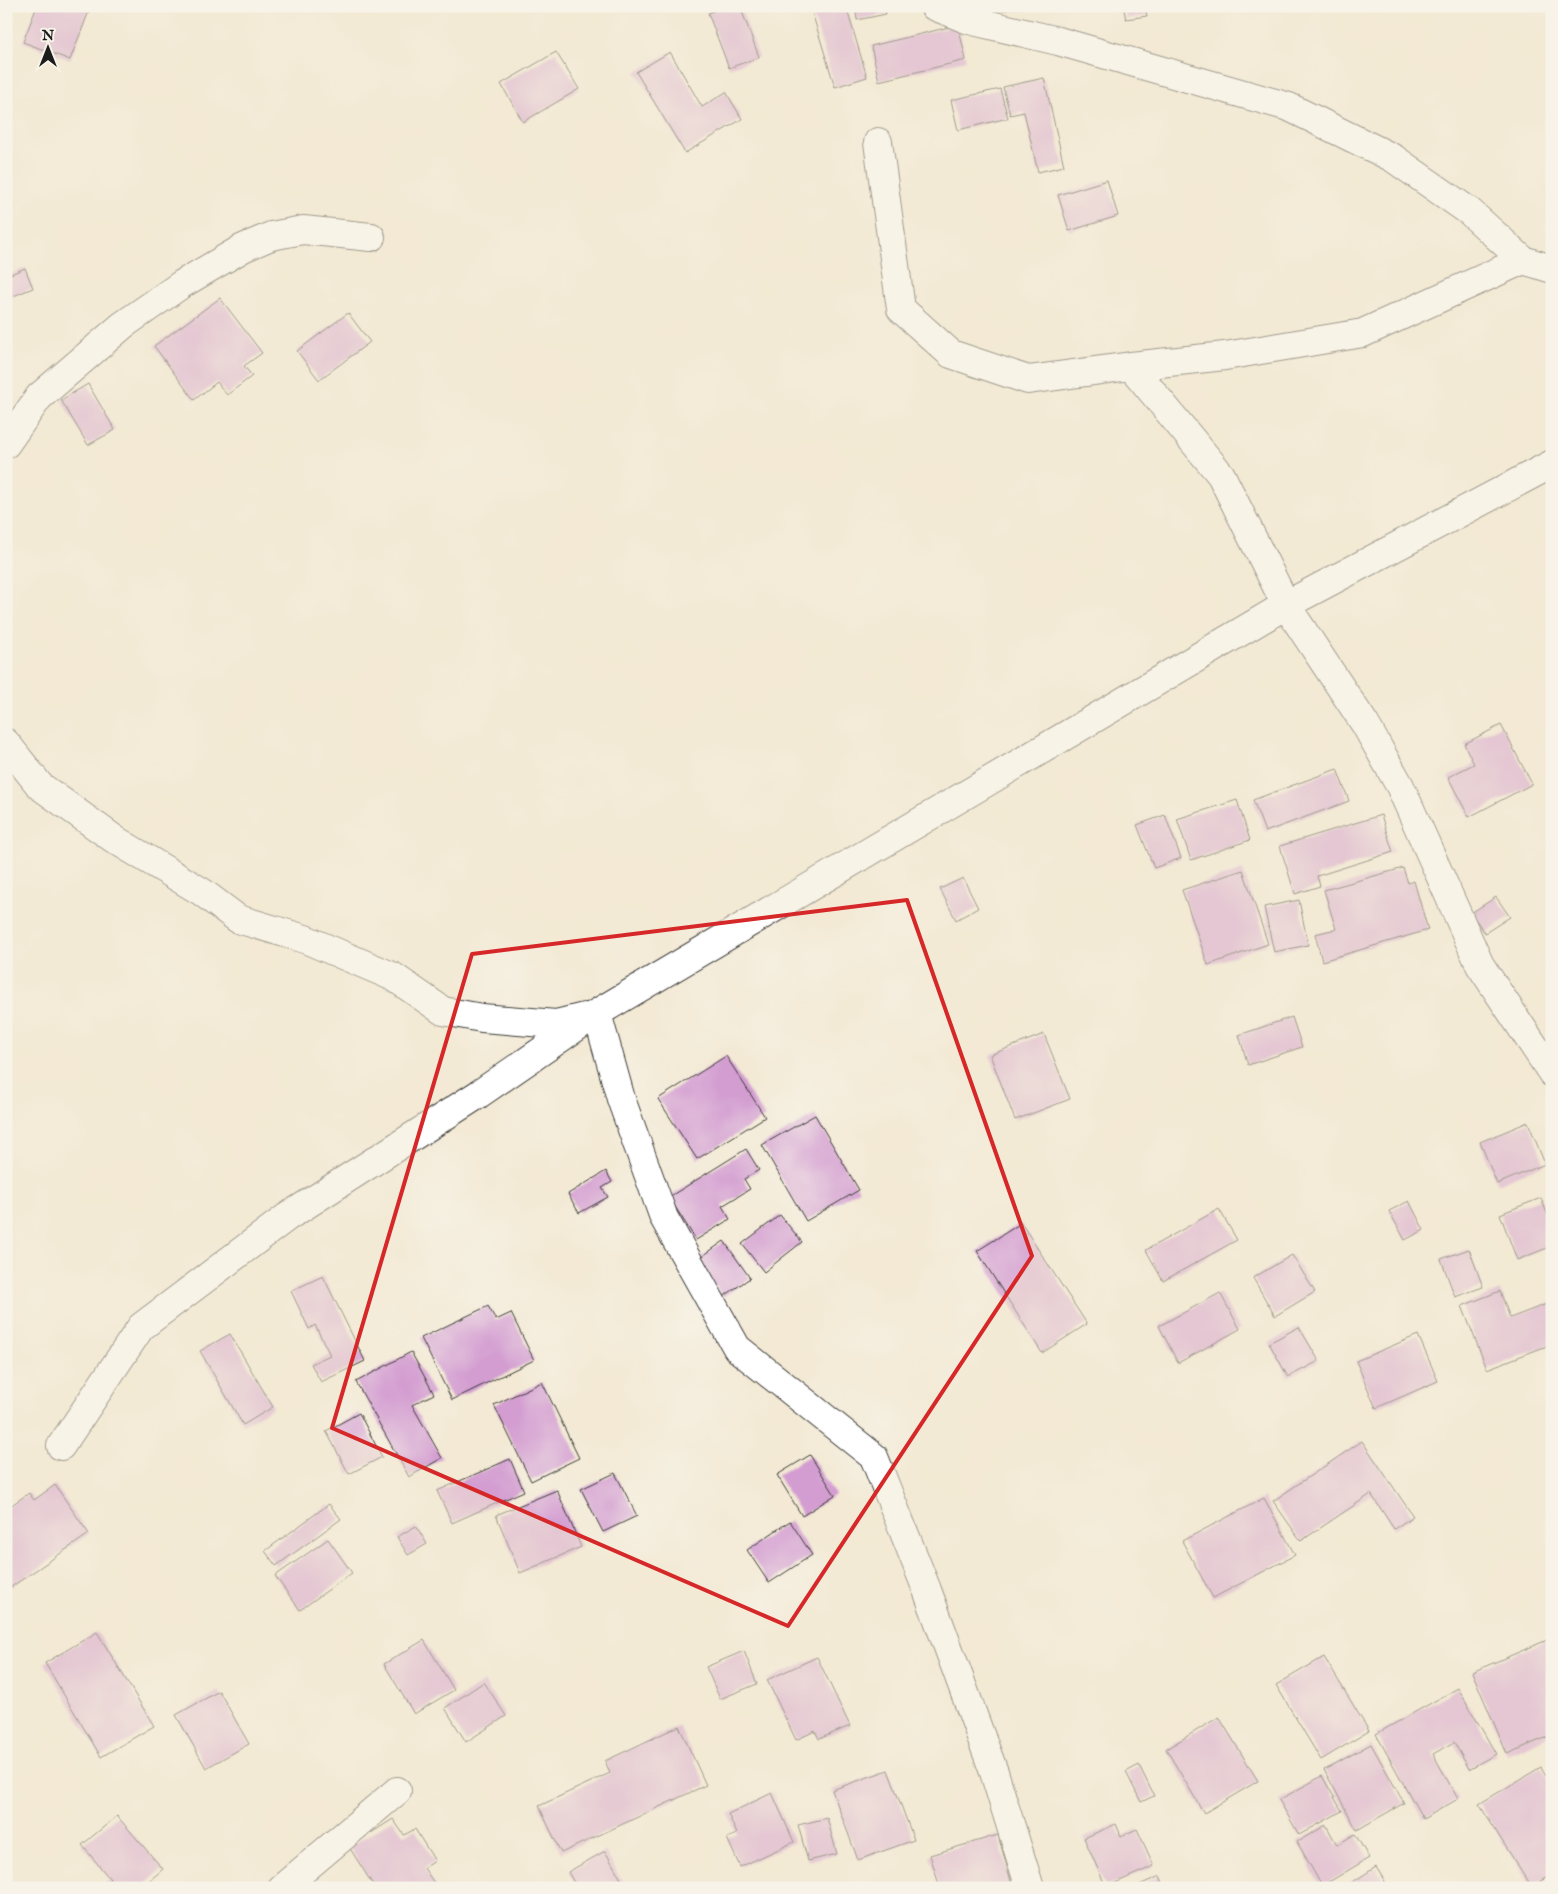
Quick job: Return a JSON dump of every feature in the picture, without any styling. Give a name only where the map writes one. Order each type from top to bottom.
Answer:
[{"type":"street","points":[[934,6],[969,20],[1058,41],[1289,107],[1393,158],[1470,212],[1523,260],[1552,269]]},
{"type":"street","points":[[878,142],[900,309],[951,354],[1028,380],[1225,356],[1363,333],[1523,260]]},
{"type":"street","points":[[6,444],[39,397],[124,325],[182,284],[242,248],[271,236],[303,230],[371,237]]},
{"type":"street","points":[[1131,366],[1220,475],[1286,605],[1365,724],[1400,786],[1446,894],[1480,965],[1552,1073]]},
{"type":"street","points":[[61,1446],[142,1327],[287,1217],[479,1094],[597,1013],[1286,605],[1552,464]]},
{"type":"street","points":[[6,743],[40,786],[114,839],[202,892],[238,919],[304,939],[394,977],[444,1011],[482,1018],[556,1024],[597,1013]]},
{"type":"street","points":[[597,1013],[622,1099],[664,1218],[737,1348],[874,1457],[927,1590],[994,1772],[1030,1888]]},
{"type":"street","points":[[282,1888],[397,1791]]},
{"type":"highlighted area","points":[[907,900],[1032,1256],[788,1626],[332,1428],[472,954]]},
{"type":"building","points":[[37,6],[91,6],[70,60],[23,42]]},
{"type":"building","points":[[726,6],[740,6],[759,57],[729,68],[708,13]]},
{"type":"building","points":[[810,6],[846,6],[867,77],[835,87]]},
{"type":"building","points":[[855,6],[884,6],[886,14],[857,20]]},
{"type":"building","points":[[985,6],[1023,6],[1023,7],[986,13]]},
{"type":"building","points":[[1123,6],[1145,6],[1147,16],[1126,19]]},
{"type":"building","points":[[958,25],[966,60],[879,81],[871,46]]},
{"type":"building","points":[[556,52],[579,89],[523,122],[501,84]]},
{"type":"building","points":[[670,52],[702,107],[726,92],[742,119],[685,153],[636,72]]},
{"type":"building","points":[[1044,78],[1064,166],[1038,172],[1024,112],[1010,115],[1003,87]]},
{"type":"building","points":[[1000,89],[1008,118],[958,130],[951,100]]},
{"type":"building","points":[[1107,180],[1118,216],[1069,231],[1058,195]]},
{"type":"building","points":[[25,268],[33,288],[6,299],[6,276]]},
{"type":"building","points":[[220,298],[262,353],[244,366],[252,376],[227,395],[217,382],[194,400],[154,346]]},
{"type":"building","points":[[348,313],[370,342],[319,380],[297,351]]},
{"type":"building","points":[[88,384],[115,430],[88,445],[61,400]]},
{"type":"building","points":[[1501,725],[1532,784],[1469,817],[1448,777],[1474,764],[1464,744]]},
{"type":"building","points":[[1337,769],[1349,801],[1265,832],[1253,800]]},
{"type":"building","points":[[1237,800],[1250,840],[1191,860],[1177,819]]},
{"type":"building","points":[[1165,815],[1181,858],[1154,868],[1137,825]]},
{"type":"building","points":[[1381,815],[1393,852],[1317,876],[1320,886],[1295,894],[1280,846]]},
{"type":"building","points":[[1403,868],[1408,883],[1414,881],[1428,930],[1322,961],[1315,934],[1336,929],[1324,890]]},
{"type":"building","points":[[1243,870],[1268,944],[1208,965],[1182,890]]},
{"type":"building","points":[[963,878],[978,908],[956,920],[940,889]]},
{"type":"building","points":[[1496,897],[1510,917],[1485,933],[1471,913]]},
{"type":"building","points":[[1299,900],[1308,945],[1274,952],[1264,907]]},
{"type":"building","points":[[1292,1017],[1302,1047],[1248,1065],[1239,1035]]},
{"type":"building","points":[[1044,1034],[1070,1099],[1015,1120],[990,1055]]},
{"type":"building","points":[[726,1056],[765,1117],[697,1159],[658,1099]]},
{"type":"building","points":[[815,1115],[859,1190],[806,1221],[762,1145]]},
{"type":"building","points":[[1528,1122],[1545,1164],[1497,1184],[1480,1142]]},
{"type":"building","points":[[746,1149],[759,1170],[744,1179],[750,1189],[722,1206],[730,1219],[696,1240],[669,1197]]},
{"type":"building","points":[[606,1171],[612,1182],[602,1188],[608,1197],[579,1213],[568,1194]]},
{"type":"building","points":[[1541,1198],[1552,1226],[1552,1246],[1517,1260],[1500,1214]]},
{"type":"building","points":[[1409,1201],[1424,1230],[1405,1240],[1389,1211]]},
{"type":"building","points":[[1219,1209],[1237,1240],[1163,1281],[1146,1250]]},
{"type":"building","points":[[780,1215],[802,1242],[764,1272],[742,1244]]},
{"type":"building","points":[[1021,1223],[1087,1324],[1042,1353],[977,1251]]},
{"type":"building","points":[[724,1241],[750,1278],[723,1297],[697,1260]]},
{"type":"building","points":[[1469,1249],[1483,1287],[1455,1297],[1441,1259]]},
{"type":"building","points":[[1292,1255],[1315,1292],[1275,1316],[1253,1278]]},
{"type":"building","points":[[323,1276],[365,1361],[321,1382],[311,1364],[330,1355],[315,1325],[309,1329],[291,1291]]},
{"type":"building","points":[[1500,1291],[1510,1318],[1552,1302],[1552,1344],[1487,1369],[1462,1306]]},
{"type":"building","points":[[1220,1293],[1240,1329],[1178,1363],[1159,1326]]},
{"type":"building","points":[[488,1306],[496,1320],[511,1313],[534,1360],[452,1400],[421,1338]]},
{"type":"building","points":[[1299,1327],[1319,1361],[1288,1377],[1269,1343]]},
{"type":"building","points":[[230,1334],[273,1407],[243,1425],[200,1351]]},
{"type":"building","points":[[1418,1335],[1438,1381],[1376,1408],[1356,1361]]},
{"type":"building","points":[[411,1352],[434,1394],[412,1405],[442,1458],[409,1477],[356,1382]]},
{"type":"building","points":[[542,1382],[579,1458],[531,1481],[494,1405]]},
{"type":"building","points":[[359,1413],[382,1457],[349,1474],[326,1431]]},
{"type":"building","points":[[1362,1441],[1413,1516],[1394,1529],[1371,1494],[1301,1541],[1273,1501]]},
{"type":"building","points":[[810,1455],[835,1495],[802,1516],[777,1475]]},
{"type":"building","points":[[510,1459],[524,1491],[452,1523],[437,1491]]},
{"type":"building","points":[[615,1473],[637,1516],[603,1532],[581,1489]]},
{"type":"building","points":[[55,1485],[89,1534],[11,1587],[6,1580],[6,1509],[29,1493],[34,1500]]},
{"type":"building","points":[[557,1490],[581,1547],[520,1573],[496,1515]]},
{"type":"building","points":[[1264,1498],[1295,1555],[1213,1598],[1182,1541]]},
{"type":"building","points":[[329,1504],[341,1519],[276,1566],[265,1551]]},
{"type":"building","points":[[790,1521],[812,1555],[769,1583],[747,1550]]},
{"type":"building","points":[[416,1526],[427,1544],[408,1555],[397,1537]]},
{"type":"building","points":[[328,1539],[352,1573],[300,1610],[275,1576]]},
{"type":"building","points":[[97,1632],[154,1726],[101,1757],[45,1663]]},
{"type":"building","points":[[1552,1638],[1552,1735],[1507,1754],[1472,1672]]},
{"type":"building","points":[[424,1640],[454,1690],[414,1714],[384,1664]]},
{"type":"building","points":[[744,1651],[757,1684],[720,1699],[706,1667]]},
{"type":"building","points":[[817,1657],[850,1726],[819,1739],[815,1731],[796,1740],[767,1680]]},
{"type":"building","points":[[1324,1657],[1369,1731],[1321,1760],[1276,1685]]},
{"type":"building","points":[[484,1682],[506,1716],[466,1742],[445,1708]]},
{"type":"building","points":[[1458,1688],[1496,1754],[1469,1769],[1454,1742],[1433,1754],[1458,1799],[1423,1819],[1376,1734]]},
{"type":"building","points":[[219,1691],[249,1744],[206,1768],[176,1715]]},
{"type":"building","points":[[1219,1717],[1258,1781],[1204,1813],[1166,1749]]},
{"type":"building","points":[[679,1726],[706,1785],[561,1853],[539,1806],[610,1773],[605,1761]]},
{"type":"building","points":[[1371,1744],[1404,1803],[1357,1830],[1324,1770]]},
{"type":"building","points":[[1139,1765],[1154,1796],[1141,1802],[1126,1772]]},
{"type":"building","points":[[1541,1767],[1552,1785],[1552,1875],[1531,1887],[1479,1804]]},
{"type":"building","points":[[888,1770],[914,1840],[858,1860],[832,1790]]},
{"type":"building","points":[[1322,1776],[1342,1811],[1299,1835],[1279,1800]]},
{"type":"building","points":[[772,1793],[794,1842],[740,1867],[727,1838],[737,1834],[728,1814]]},
{"type":"building","points":[[117,1816],[163,1869],[141,1888],[100,1888],[110,1879],[82,1845]]},
{"type":"building","points":[[827,1818],[837,1854],[808,1861],[798,1825]]},
{"type":"building","points":[[393,1819],[404,1835],[415,1829],[435,1861],[424,1868],[436,1886],[433,1888],[375,1888],[349,1847]]},
{"type":"building","points":[[1116,1824],[1121,1836],[1137,1829],[1154,1866],[1106,1887],[1084,1838]]},
{"type":"building","points":[[1326,1825],[1337,1845],[1355,1834],[1369,1858],[1322,1886],[1297,1842]]},
{"type":"building","points":[[998,1835],[1013,1888],[940,1888],[930,1855]]},
{"type":"building","points":[[605,1851],[626,1888],[577,1888],[568,1872]]},
{"type":"building","points":[[1376,1867],[1389,1888],[1343,1888]]},
{"type":"building","points":[[1160,1876],[1165,1888],[1132,1888]]}]
